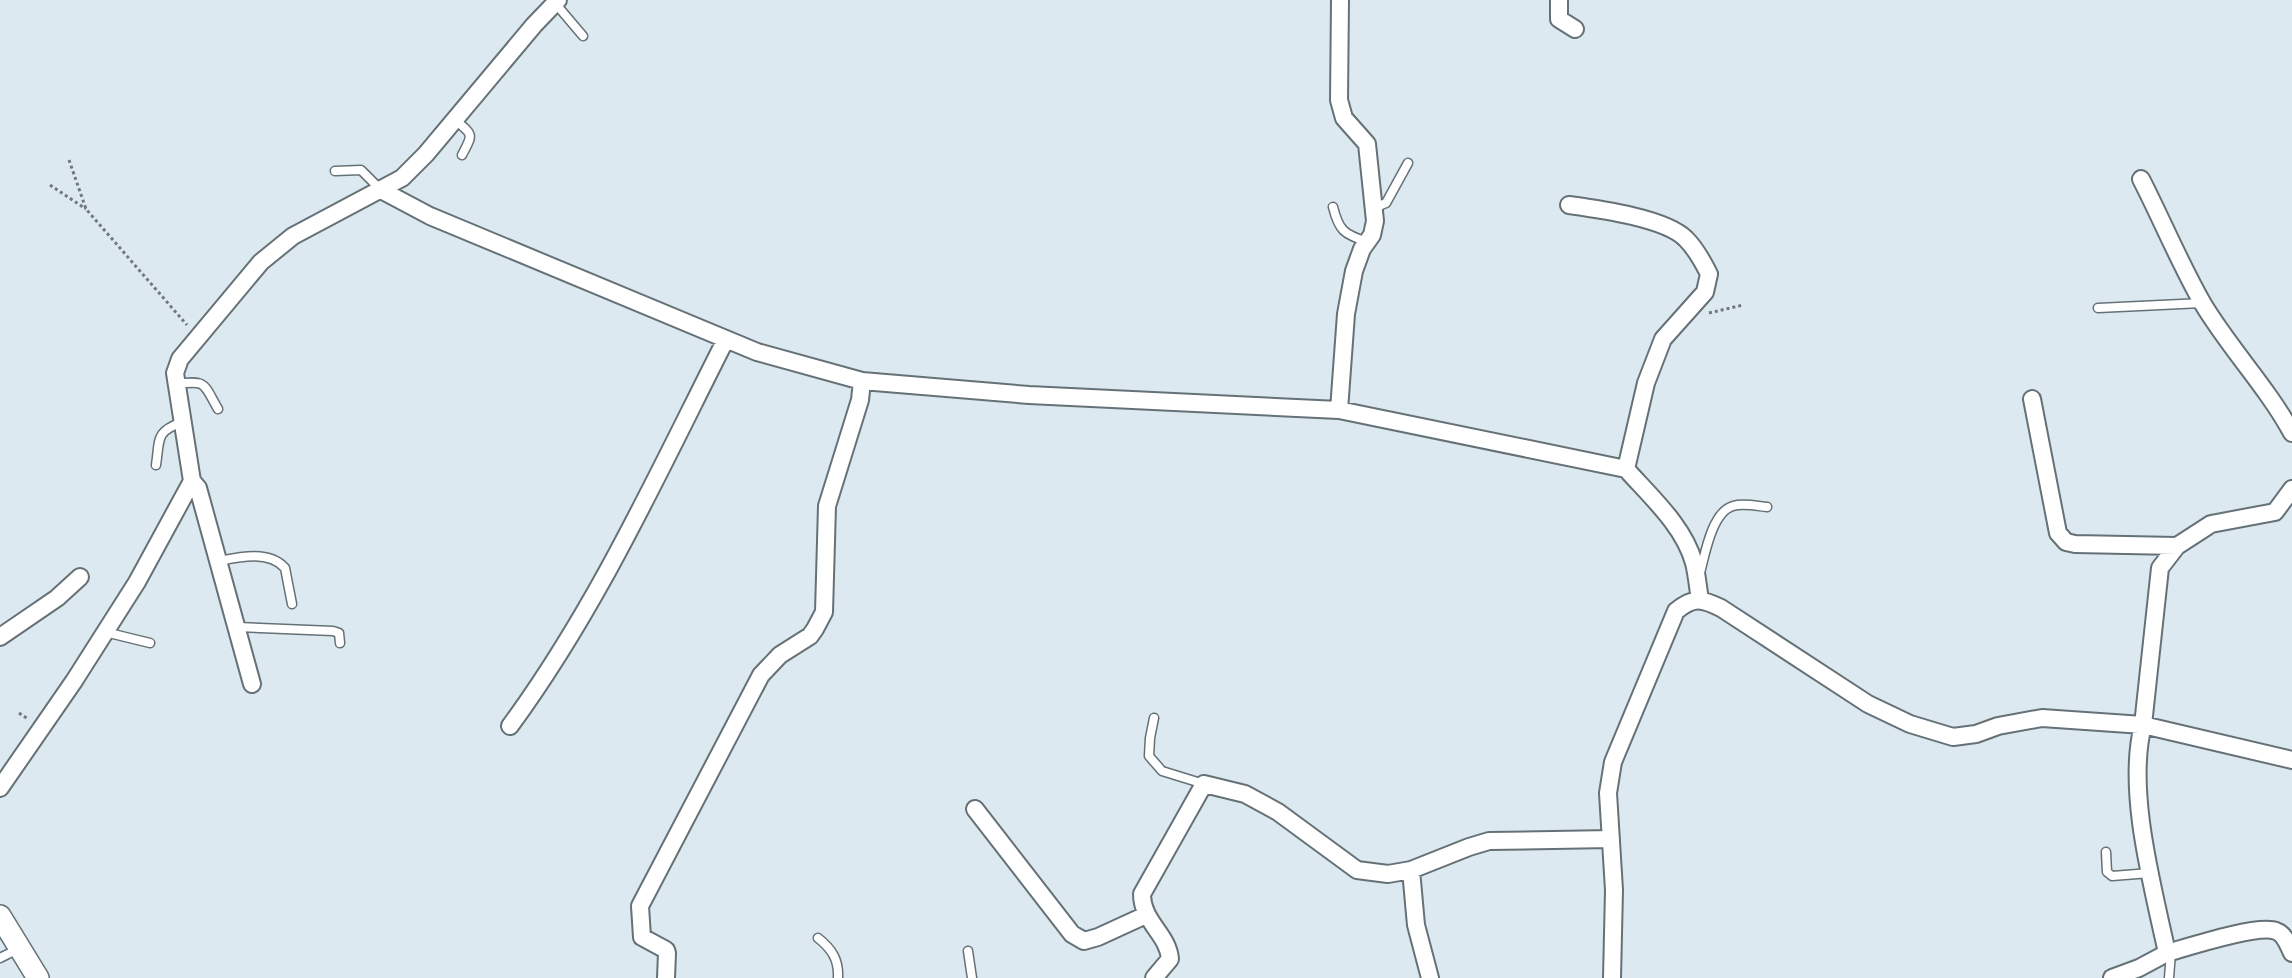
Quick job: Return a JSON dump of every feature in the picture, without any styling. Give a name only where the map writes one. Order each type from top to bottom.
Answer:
[{"type":"street","points":[[1339,410],[1346,314],[1354,271],[1362,249],[1372,235],[1375,221],[1367,144],[1344,118],[1339,100],[1340,0]]},
{"type":"street","points":[[1559,0],[1559,19],[1575,30]]},
{"type":"street","points":[[252,684],[198,488],[192,481],[176,384],[175,373],[180,359],[261,262],[293,236],[402,178],[426,154],[534,25],[557,2]]},
{"type":"street","points":[[2141,179],[2203,303],[2230,345],[2277,406],[2292,433]]},
{"type":"street","points":[[381,190],[430,216],[758,352],[862,381],[1029,395],[1339,410],[1626,469],[1661,507],[1681,536],[1693,561],[1700,600]]},
{"type":"street","points":[[1569,205],[1617,212],[1656,223],[1684,237],[1709,274],[1705,292],[1663,339],[1646,383],[1626,469]]},
{"type":"street","points":[[510,726],[585,613],[726,339]]},
{"type":"street","points":[[666,978],[668,957],[666,950],[642,937],[640,906],[761,675],[780,655],[810,636],[824,612],[828,506],[861,400],[862,381]]},
{"type":"street","points":[[2032,399],[2058,533],[2066,542],[2178,546]]},
{"type":"street","points":[[0,788],[137,582],[192,481]]},
{"type":"street","points":[[2169,953],[2150,873],[2137,791],[2138,742],[2143,725],[2160,568],[2178,546],[2211,524],[2275,512],[2292,489]]},
{"type":"street","points":[[0,637],[57,598],[80,577]]},
{"type":"street","points":[[1612,978],[1614,890],[1608,793],[1613,762],[1676,611],[1687,602],[1700,600],[1721,608],[1868,704],[1910,724],[1953,737],[1976,734],[1998,726],[2042,718],[2143,725],[2292,760]]},
{"type":"street","points":[[1154,978],[1170,959],[1169,950],[1146,915],[1142,906],[1142,894],[1204,784],[1245,794],[1278,812],[1357,870],[1388,874],[1411,870],[1489,841],[1611,839]]},
{"type":"street","points":[[975,809],[1072,934],[1084,941],[1146,915]]},
{"type":"street","points":[[1411,870],[1416,925],[1430,978]]},
{"type":"street","points":[[2,922],[38,978]]},
{"type":"street","points":[[2122,976],[2169,953],[2220,938],[2265,930],[2276,931],[2286,938],[2292,953]]},
{"type":"lane","points":[[557,2],[583,36]]},
{"type":"lane","points":[[455,120],[470,132],[471,137],[462,155]]},
{"type":"lane","points":[[1374,208],[1386,203],[1408,163]]},
{"type":"lane","points":[[335,171],[361,170],[381,190]]},
{"type":"lane","points":[[1333,207],[1337,224],[1341,229],[1348,235],[1367,242]]},
{"type":"lane","points":[[2098,308],[2203,303]]},
{"type":"lane","points":[[176,384],[198,381],[203,384],[218,409]]},
{"type":"lane","points":[[156,465],[161,435],[167,428],[182,422]]},
{"type":"lane","points":[[1698,582],[1712,531],[1723,511],[1734,505],[1767,507]]},
{"type":"lane","points":[[219,561],[255,555],[282,564],[285,568],[292,604]]},
{"type":"lane","points":[[237,627],[333,631],[339,633],[340,643]]},
{"type":"lane","points":[[105,632],[150,643]]},
{"type":"lane","points":[[1154,718],[1149,756],[1162,771],[1204,784]]},
{"type":"lane","points":[[2106,852],[2107,872],[2112,876],[2150,873]]},
{"type":"lane","points":[[818,938],[828,946],[839,966],[838,978]]},
{"type":"lane","points":[[0,958],[20,948]]},
{"type":"lane","points":[[968,951],[972,978]]},
{"type":"lane","points":[[2169,953],[2169,978]]},
{"type":"path","points":[[69,160],[86,209]]},
{"type":"path","points":[[50,185],[86,209],[198,337]]}]
